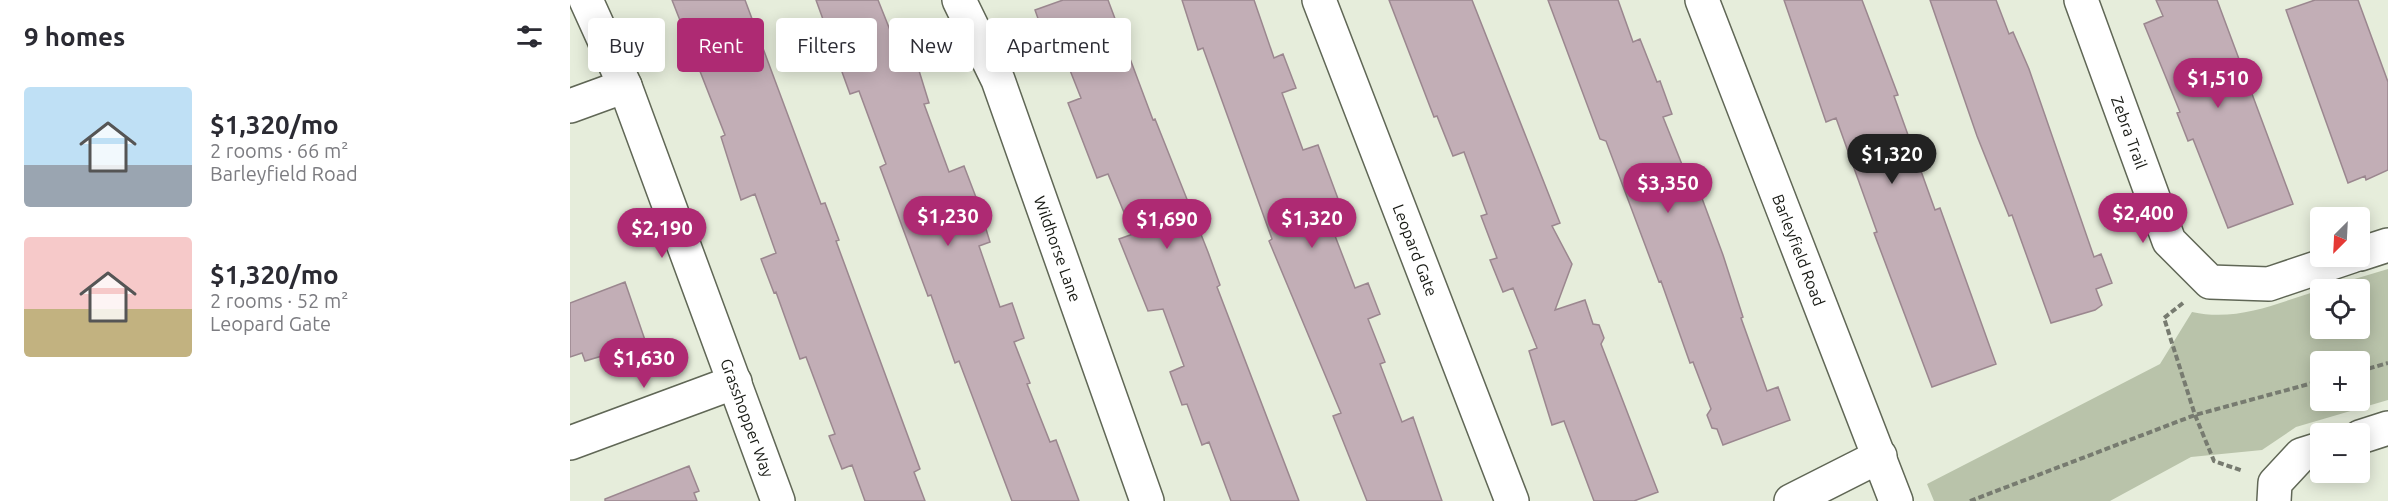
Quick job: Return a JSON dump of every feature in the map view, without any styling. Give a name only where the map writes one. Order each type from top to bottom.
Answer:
[{"type":"street","name":"Grasshopper Way","points":[[586,0],[625,86],[778,501]]},
{"type":"street","name":"Wildhorse Lane","points":[[959,0],[998,80],[1147,501]]},
{"type":"street","name":"Leopard Gate","points":[[1319,0],[1512,501]]},
{"type":"street","name":"Barleyfield Road","points":[[1702,0],[1896,501]]},
{"type":"street","name":"Zebra Trail","points":[[2081,0],[2169,241],[2210,282]]},
{"type":"street","points":[[570,106],[625,86]]},
{"type":"street","points":[[2370,251],[2388,245]]},
{"type":"street","points":[[2210,282],[2269,284],[2319,267]]},
{"type":"street","points":[[570,443],[735,382]]},
{"type":"street","points":[[2370,434],[2388,428]]},
{"type":"street","points":[[2274,492],[2301,455],[2310,452]]},
{"type":"street","points":[[1791,501],[1880,456]]},
{"type":"path","points":[[2210,282],[2164,318],[2195,415],[2214,461],[2274,492]]},
{"type":"path","points":[[2370,368],[2388,363]]},
{"type":"path","points":[[1970,501],[2195,415],[2310,384]]},
{"type":"green space","points":[[2388,269],[2388,400],[2370,405],[2370,351],[2310,351],[2310,411],[2351,411],[2296,427],[2262,450],[2191,457],[2110,501],[1934,501],[1927,484],[2160,364],[2192,312],[2225,315],[2273,305],[2310,293],[2310,339],[2370,339],[2370,279],[2354,279]]},
{"type":"building","points":[[672,0],[745,0],[752,18],[679,18]]},
{"type":"building","points":[[816,0],[878,0],[889,28],[889,72],[919,72],[929,103],[924,104],[949,172],[964,166],[977,200],[990,242],[979,246],[1000,307],[1012,303],[1024,338],[1014,342],[1030,383],[1027,384],[1050,442],[1056,440],[1079,501],[1012,501],[959,361],[955,363],[931,295],[928,296],[880,167],[886,164],[859,91],[850,94],[842,72],[877,72],[877,18],[823,18]]},
{"type":"building","points":[[1063,0],[1108,0],[1115,18],[1038,18],[1035,10]]},
{"type":"building","points":[[1182,0],[1254,0],[1274,58],[1283,54],[1296,88],[1282,93],[1303,150],[1318,145],[1347,223],[1332,228],[1355,288],[1368,283],[1380,314],[1368,319],[1385,362],[1380,364],[1402,422],[1413,417],[1442,501],[1367,501],[1333,416],[1341,413],[1269,241],[1272,239],[1203,48],[1198,50]]},
{"type":"building","points":[[1389,0],[1472,0],[1560,223],[1552,226],[1572,264],[1555,310],[1585,300],[1593,324],[1599,325],[1604,338],[1601,344],[1658,492],[1634,501],[1594,501],[1564,421],[1552,425],[1529,351],[1537,348],[1513,288],[1503,292],[1490,260],[1497,258],[1481,216],[1487,214],[1464,152],[1453,156],[1437,116],[1434,117]]},
{"type":"building","points":[[1548,0],[1618,0],[1633,42],[1640,39],[1657,82],[1660,81],[1672,114],[1663,117],[1693,192],[1700,193],[1723,255],[1743,317],[1741,318],[1767,391],[1778,387],[1790,420],[1723,445],[1717,429],[1712,428],[1707,415],[1711,409],[1693,362],[1690,363],[1661,281],[1659,282],[1606,141],[1600,139]]},
{"type":"building","points":[[1784,0],[1862,0],[1898,95],[1894,96],[1935,210],[1940,208],[1996,364],[1932,387],[1874,233],[1877,232],[1836,118],[1826,122]]},
{"type":"building","points":[[1930,0],[1996,0],[2009,34],[2013,32],[2029,69],[2094,257],[2101,254],[2112,283],[2096,289],[2102,305],[2095,310],[2051,323],[2012,215],[2009,216],[1977,136]]},
{"type":"building","points":[[2156,0],[2217,0],[2293,204],[2228,228],[2193,139],[2188,141],[2177,113],[2180,112],[2144,24],[2163,16]]},
{"type":"building","points":[[2315,0],[2358,0],[2388,82],[2388,170],[2366,180],[2365,176],[2348,183],[2286,10]]},
{"type":"building","points":[[764,51],[821,204],[825,203],[839,240],[836,241],[920,469],[914,472],[925,501],[865,501],[852,465],[842,469],[829,436],[835,434],[806,357],[800,359],[776,292],[774,293],[761,259],[776,253],[755,194],[741,200],[721,137],[725,135],[700,72],[764,72]]},
{"type":"building","points":[[1131,61],[1208,252],[1220,285],[1217,287],[1299,501],[1231,501],[1209,442],[1202,445],[1187,404],[1182,405],[1170,372],[1184,366],[1163,309],[1148,311],[1119,239],[1133,234],[1108,174],[1097,178],[1068,103],[1081,98],[1071,72],[1131,72]]},
{"type":"building","points":[[625,282],[646,343],[585,361],[582,353],[570,357],[570,303]]},
{"type":"building","points":[[689,466],[699,491],[694,493],[697,501],[605,501],[605,499]]}]
